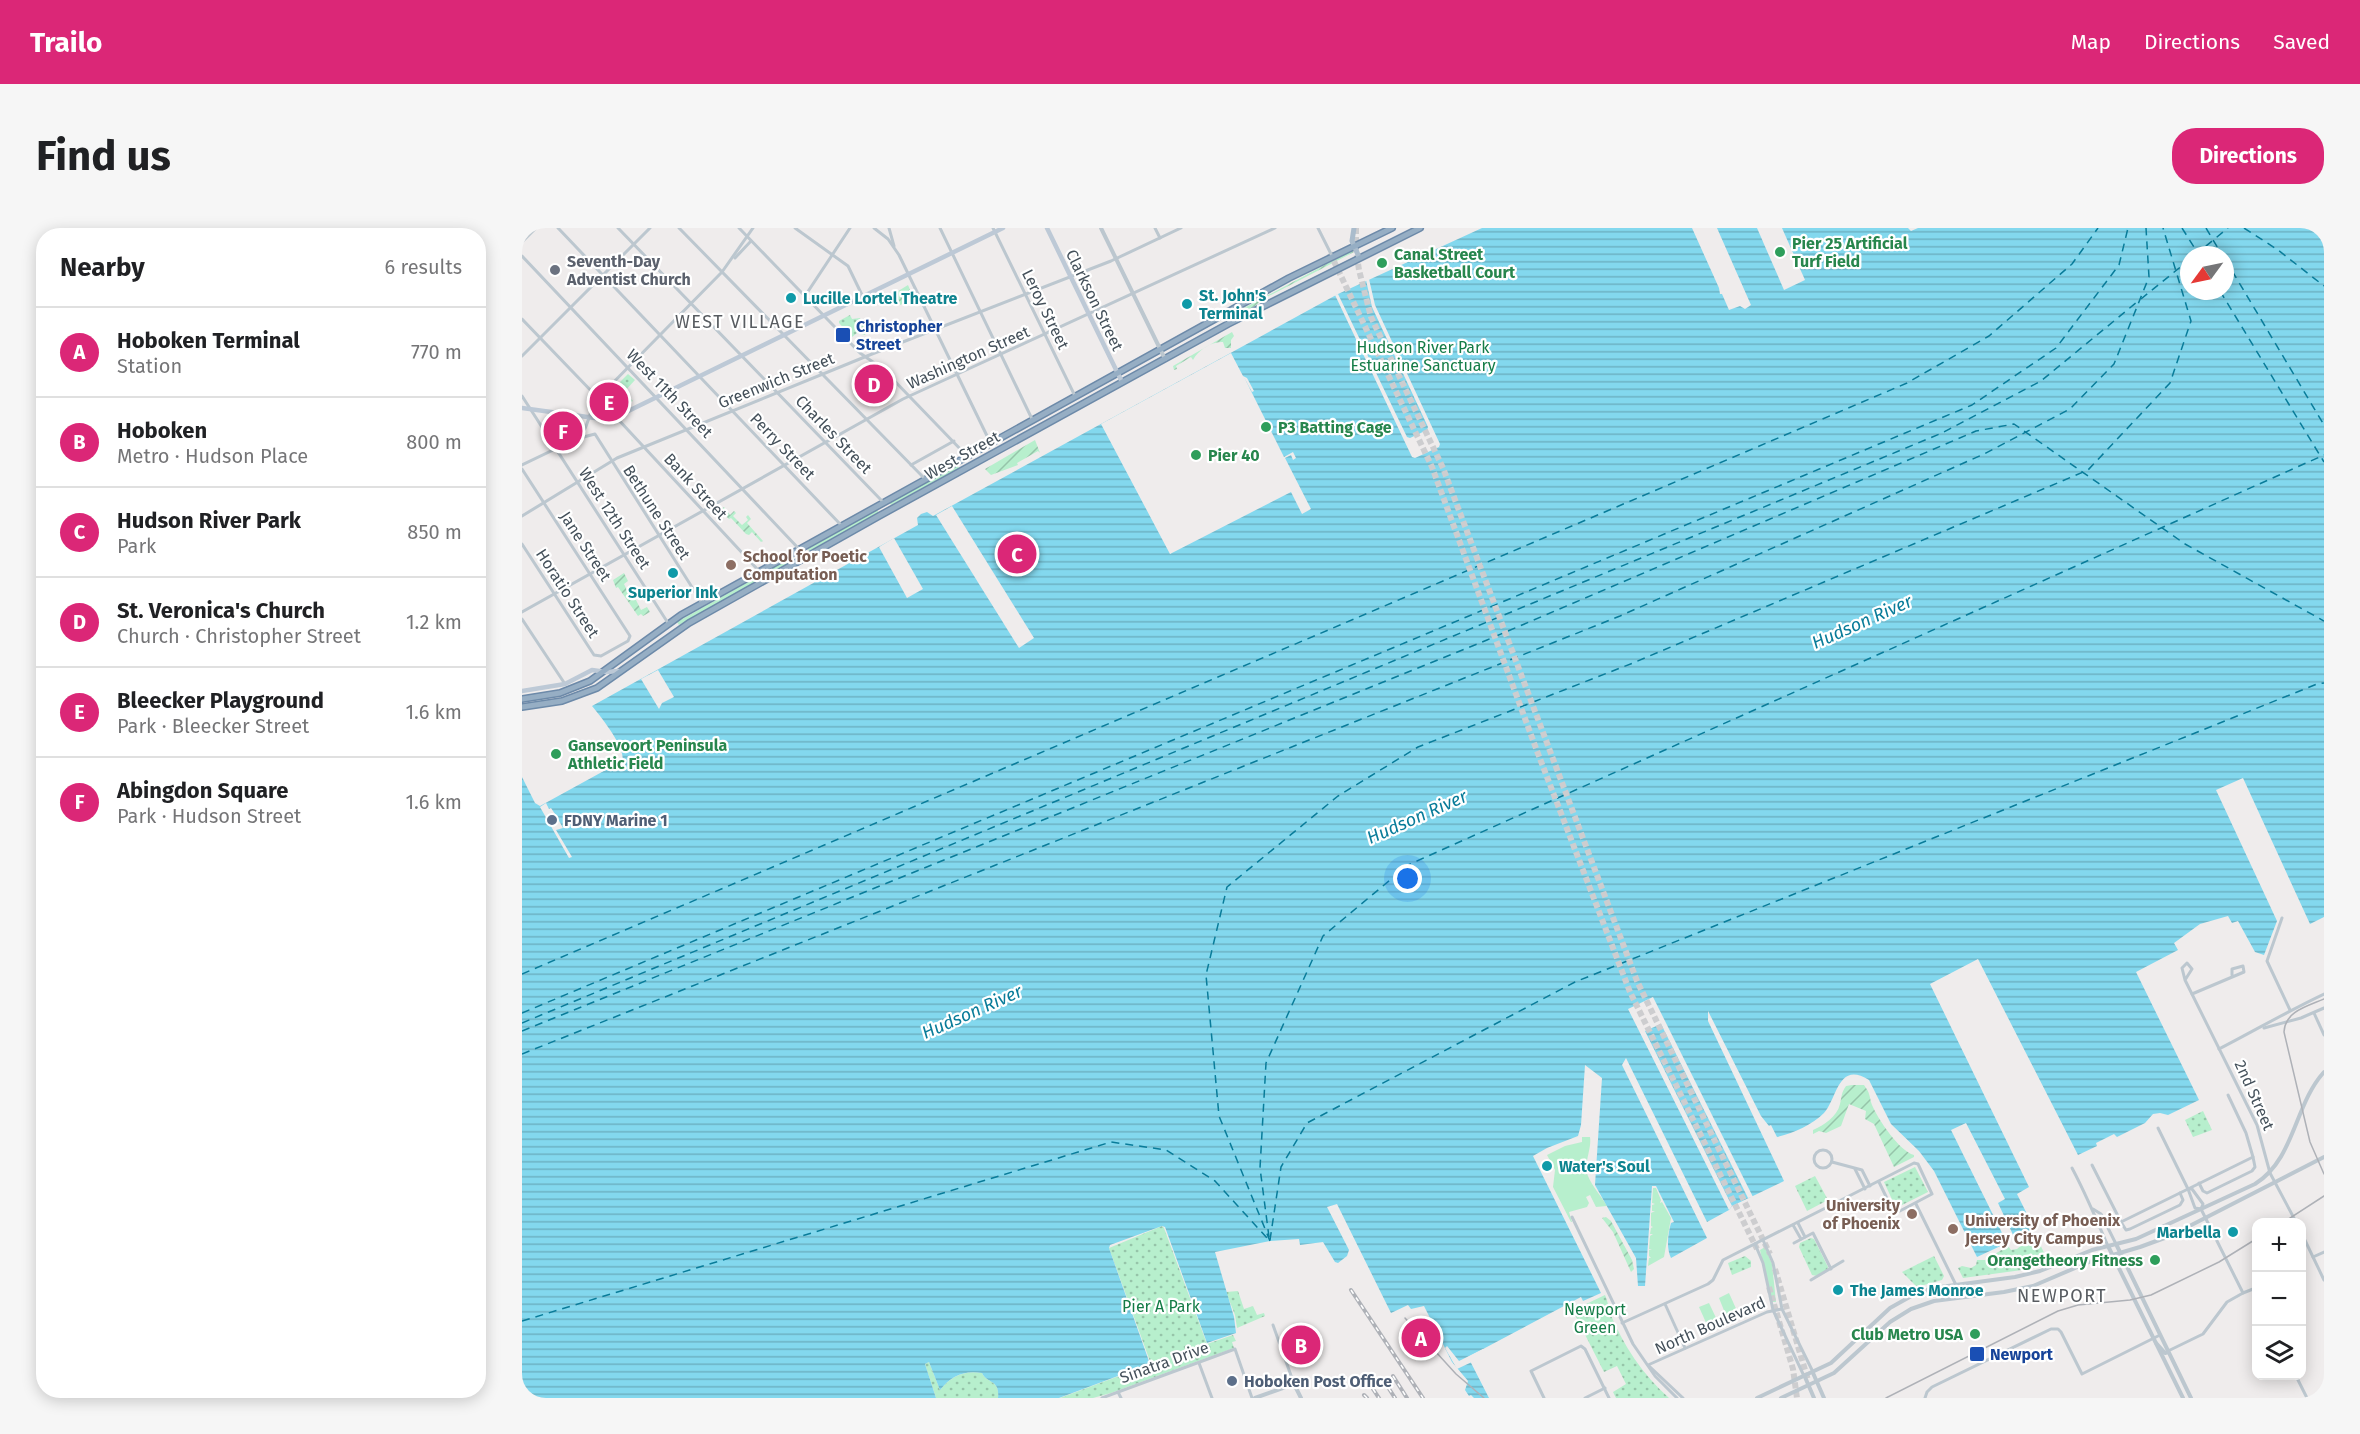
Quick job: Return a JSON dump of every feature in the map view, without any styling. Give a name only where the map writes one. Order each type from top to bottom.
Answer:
[{"type":"highway","name":"West Street","points":[[522,699],[565,691],[604,672],[668,623],[702,603],[1117,372],[1332,256],[1392,228]]},
{"type":"highway","points":[[1392,228],[1397,239]]},
{"type":"highway","name":"West Street","points":[[522,707],[580,696],[602,685],[688,623],[1122,382],[1359,257],[1420,228]]},
{"type":"main road","points":[[522,408],[606,419],[616,417],[952,253],[994,230],[1003,228]]},
{"type":"main road","name":"Clarkson Street","points":[[1047,228],[1122,382]]},
{"type":"main road","points":[[1354,228],[1352,240],[1359,257]]},
{"type":"main road","points":[[522,691],[565,684],[592,670],[623,671]]},
{"type":"street","points":[[522,242],[536,228]]},
{"type":"street","name":"Perry Street","points":[[558,228],[841,525]]},
{"type":"street","name":"Charles Street","points":[[618,228],[883,502]]},
{"type":"street","points":[[522,356],[650,228]]},
{"type":"street","points":[[679,228],[924,478]]},
{"type":"street","points":[[739,228],[966,455]]},
{"type":"street","points":[[522,467],[576,439],[584,432],[592,406],[598,398],[722,272],[753,228]]},
{"type":"street","points":[[795,228],[848,266],[863,297]]},
{"type":"street","points":[[806,296],[850,228]]},
{"type":"street","points":[[874,228],[895,248]]},
{"type":"street","points":[[889,228],[895,248],[990,442]]},
{"type":"street","points":[[940,228],[1032,419]]},
{"type":"street","points":[[1101,228],[1165,359]]},
{"type":"street","points":[[1155,228],[1160,238]]},
{"type":"street","name":"Greenwich Street","points":[[522,516],[610,461],[866,356],[1116,259],[1181,228]]},
{"type":"street","name":"Washington Street","points":[[522,612],[909,396],[1275,228]]},
{"type":"street","points":[[1318,228],[1332,256]]},
{"type":"street","name":"Leroy Street","points":[[994,230],[1075,396]]},
{"type":"street","points":[[731,261],[751,241]]},
{"type":"street","name":"West 11th Street","points":[[522,255],[799,549]]},
{"type":"street","points":[[522,319],[598,398]]},
{"type":"street","name":"West 12th Street","points":[[522,396],[668,623]]},
{"type":"street","name":"Bank Street","points":[[616,417],[759,571]]},
{"type":"street","name":"Bethune Street","points":[[576,439],[594,434],[702,603]]},
{"type":"street","points":[[911,465],[954,441]]},
{"type":"street","name":"Jane Street","points":[[522,467],[630,636],[628,641],[601,656],[594,655]]},
{"type":"street","name":"Horatio Street","points":[[522,544],[594,655]]},
{"type":"street","points":[[522,619],[565,684]]},
{"type":"street","points":[[2282,918],[2267,961],[2290,1010]]},
{"type":"street","name":"2nd Street","points":[[2185,980],[2192,969],[2187,963],[2182,971],[2185,980],[2257,1125],[2270,1173],[2294,1218]]},
{"type":"street","points":[[2192,994],[2245,971],[2243,966],[2232,969],[2232,975]]},
{"type":"street","points":[[2219,1049],[2324,994]]},
{"type":"street","points":[[2259,1029],[2324,1008]]},
{"type":"street","points":[[2314,1013],[2324,1035]]},
{"type":"street","points":[[1757,1398],[1839,1358],[1862,1333],[1899,1302],[1922,1291],[2040,1271],[2108,1246],[2136,1239],[2255,1184],[2270,1173],[2279,1162],[2313,1088],[2324,1072]]},
{"type":"street","points":[[2199,1183],[2203,1191],[2207,1193],[2252,1171],[2254,1167],[2246,1133],[2228,1095]]},
{"type":"street","points":[[2158,1128],[2188,1188],[2195,1208],[2201,1209]]},
{"type":"street","points":[[1825,1150],[1832,1156],[1832,1162],[1826,1167],[1820,1167],[1816,1163],[1815,1156],[1819,1151],[1825,1150]]},
{"type":"street","points":[[2121,1222],[2253,1157]]},
{"type":"street","points":[[1781,1398],[1839,1370],[1890,1322],[1915,1307],[2033,1286],[2112,1255],[2164,1239],[2324,1157]]},
{"type":"street","points":[[1832,1162],[1862,1170],[1870,1186]]},
{"type":"street","points":[[1622,1323],[1711,1283],[1720,1262],[1914,1163],[1918,1164],[1932,1194],[1894,1213],[1878,1182]]},
{"type":"street","points":[[2092,1165],[2126,1230],[2180,1205],[2183,1200],[2180,1193]]},
{"type":"street","points":[[2072,1168],[2093,1209],[2094,1218],[2183,1398]]},
{"type":"street","points":[[1855,1169],[1865,1189]]},
{"type":"street","points":[[2188,1188],[2192,1189],[2203,1204],[2201,1209],[2243,1293]]},
{"type":"street","points":[[1916,1204],[1956,1285]]},
{"type":"street","points":[[2093,1209],[2101,1214],[2191,1398]]},
{"type":"street","points":[[1572,1217],[1622,1323],[1655,1377],[1677,1398]]},
{"type":"street","points":[[1796,1224],[1803,1238]]},
{"type":"street","points":[[1794,1243],[1813,1233],[1831,1269]]},
{"type":"street","points":[[1763,1240],[1772,1260],[1782,1310],[1824,1398]]},
{"type":"street","points":[[1755,1244],[1763,1263],[1767,1292],[1773,1310],[1814,1398]]},
{"type":"street","points":[[2306,1244],[2324,1280]]},
{"type":"street","points":[[2313,1257],[2324,1252]]},
{"type":"street","points":[[1811,1280],[1843,1261]]},
{"type":"street","points":[[2156,1344],[2158,1343],[2165,1353],[2203,1334],[2226,1302],[2252,1289]]},
{"type":"street","points":[[1665,1304],[1685,1348]]},
{"type":"street","name":"North Boulevard","points":[[1648,1365],[1773,1310],[1782,1310]]},
{"type":"street","points":[[1273,1325],[1301,1398]]},
{"type":"street","points":[[1925,1398],[1927,1392],[1932,1388],[2051,1329],[2058,1329],[2061,1332],[2082,1374],[2160,1335]]},
{"type":"street","points":[[1545,1398],[1531,1371],[1582,1346],[1610,1398]]},
{"type":"street","name":"Sinatra Drive","points":[[1102,1398],[1235,1349],[1253,1398]]},
{"type":"street","points":[[1199,1362],[1212,1398]]},
{"type":"street","points":[[1648,1365],[1683,1398]]},
{"type":"street","points":[[2298,1380],[2307,1398]]},
{"type":"street","points":[[1253,1398],[1294,1384]]},
{"type":"street","points":[[1585,1398],[1605,1388]]},
{"type":"street","points":[[1118,1392],[1120,1398]]},
{"type":"green space","points":[[1353,250],[1354,252],[1263,299],[1232,319],[1229,316]]},
{"type":"green space","points":[[908,285],[914,299],[900,305],[895,293]]},
{"type":"green space","points":[[850,315],[852,319],[860,318],[866,326],[868,329],[865,335],[857,333],[852,337],[839,323]]},
{"type":"green space","points":[[1232,332],[1234,336],[1231,340],[1231,348],[1225,348],[1223,342],[1210,345]]},
{"type":"green space","points":[[1204,348],[1193,360],[1191,357],[1176,366],[1177,369],[1174,370],[1173,366]]},
{"type":"green space","points":[[628,374],[635,380],[624,392],[633,401],[606,413],[596,413],[596,406]]},
{"type":"green space","points":[[546,421],[579,425],[580,428],[557,440]]},
{"type":"green space","points":[[1035,440],[1040,453],[1038,451],[1017,463],[1018,465],[991,475],[985,469]]},
{"type":"green space","points":[[957,465],[959,468],[891,505],[889,502]]},
{"type":"green space","points":[[724,507],[730,515],[734,511],[736,513],[733,516],[742,525],[748,520],[746,517],[748,515],[751,519],[747,523],[763,541],[761,542],[752,532],[749,535],[746,534],[720,510]]},
{"type":"green space","points":[[877,510],[879,513],[809,551],[808,549]]},
{"type":"green space","points":[[793,557],[795,560],[679,625],[677,622]]},
{"type":"green space","points":[[624,573],[628,581],[624,584],[627,590],[631,590],[641,610],[647,607],[650,612],[643,616],[641,614],[638,616],[618,587],[616,588],[613,580]]},
{"type":"green space","points":[[1864,1085],[1884,1126],[1896,1141],[1914,1157],[1894,1167],[1874,1124],[1865,1119],[1866,1111],[1849,1104],[1841,1126],[1826,1133],[1819,1131],[1813,1134],[1813,1130],[1833,1117],[1838,1109],[1844,1088]]},
{"type":"green space","points":[[2203,1111],[2212,1130],[2193,1137],[2185,1120]]},
{"type":"green space","points":[[1582,1137],[1590,1137],[1586,1167],[1588,1176],[1607,1206],[1596,1207],[1590,1195],[1586,1197],[1589,1203],[1587,1207],[1569,1212],[1571,1222],[1553,1187],[1555,1170],[1547,1155],[1565,1146],[1582,1142]]},
{"type":"green space","points":[[1915,1167],[1928,1192],[1896,1208],[1884,1182]]},
{"type":"green space","points":[[1815,1176],[1828,1200],[1807,1211],[1795,1186]]},
{"type":"green space","points":[[1653,1188],[1656,1188],[1660,1203],[1662,1202],[1671,1218],[1664,1257],[1648,1266],[1649,1258],[1651,1258],[1649,1250],[1652,1250],[1649,1249],[1650,1236],[1653,1234],[1650,1234],[1653,1227],[1651,1226],[1651,1213],[1655,1211],[1652,1211],[1652,1205],[1655,1204],[1652,1203]]},
{"type":"green space","points":[[1606,1217],[1611,1221],[1632,1260],[1634,1269],[1631,1272],[1613,1232],[1602,1218]]},
{"type":"green space","name":"Pier A Park","points":[[1162,1226],[1207,1344],[1233,1335],[1236,1341],[1232,1342],[1234,1348],[1111,1393],[1093,1398],[1060,1398],[1151,1364],[1109,1248]]},
{"type":"green space","points":[[2035,1234],[2048,1261],[2022,1270],[1963,1278],[1958,1268],[1962,1266],[1971,1268],[1976,1265],[1977,1260],[1985,1260],[2008,1246],[2011,1250],[2017,1249]]},
{"type":"green space","points":[[1814,1239],[1828,1267],[1827,1271],[1817,1276],[1812,1275],[1799,1247],[1800,1243]]},
{"type":"green space","points":[[1765,1247],[1772,1264],[1776,1302],[1772,1302],[1760,1250]]},
{"type":"green space","points":[[1745,1256],[1751,1261],[1751,1267],[1732,1275],[1728,1263]]},
{"type":"green space","points":[[1934,1256],[1944,1276],[1942,1280],[1917,1287],[1902,1272]]},
{"type":"green space","points":[[1238,1291],[1244,1309],[1253,1306],[1257,1315],[1264,1313],[1265,1316],[1237,1328],[1235,1315],[1226,1292]]},
{"type":"green space","points":[[1729,1293],[1738,1313],[1727,1318],[1719,1298]]},
{"type":"green space","name":"Newport Green","points":[[1605,1295],[1621,1337],[1642,1369],[1669,1398],[1616,1398],[1613,1392],[1626,1384],[1617,1366],[1604,1372],[1571,1307],[1578,1304],[1582,1306]]},
{"type":"green space","points":[[1709,1303],[1718,1322],[1708,1327],[1699,1307]]},
{"type":"green space","points":[[929,1362],[940,1390],[959,1375],[970,1372],[982,1373],[997,1388],[998,1398],[936,1398],[925,1364]]},
{"type":"water","name":"Hudson River","points":[[1482,228],[1908,228],[1911,231],[1918,228],[2324,228],[2324,917],[2310,924],[2243,778],[2216,790],[2277,921],[2264,955],[2255,952],[2238,921],[2232,923],[2228,916],[2200,924],[2174,943],[2178,950],[2136,972],[2199,1100],[2168,1115],[2153,1114],[2145,1123],[2117,1137],[2114,1134],[2078,1155],[1978,959],[1930,984],[2029,1187],[2017,1194],[2035,1230],[2015,1239],[1998,1203],[2005,1199],[1966,1123],[1951,1130],[2007,1243],[1977,1257],[1934,1171],[1919,1151],[1891,1124],[1869,1080],[1859,1075],[1845,1078],[1824,1113],[1802,1128],[1777,1137],[1771,1125],[1769,1126],[1761,1116],[1708,1011],[1708,1021],[1784,1181],[1732,1206],[1707,1222],[1626,1058],[1622,1065],[1707,1238],[1671,1258],[1668,1236],[1671,1223],[1674,1222],[1656,1186],[1652,1186],[1645,1286],[1638,1286],[1636,1258],[1595,1185],[1602,1078],[1585,1065],[1581,1125],[1578,1136],[1533,1156],[1601,1293],[1583,1301],[1581,1297],[1468,1357],[1489,1398],[1469,1396],[1465,1390],[1468,1381],[1452,1362],[1424,1306],[1411,1309],[1408,1305],[1391,1313],[1337,1204],[1327,1207],[1349,1250],[1347,1256],[1338,1263],[1335,1262],[1323,1242],[1300,1245],[1299,1239],[1270,1241],[1215,1252],[1234,1317],[1236,1333],[1207,1343],[1165,1227],[1162,1226],[1110,1245],[1109,1248],[1150,1364],[1059,1398],[998,1398],[995,1385],[982,1373],[975,1372],[958,1375],[940,1390],[929,1362],[925,1364],[936,1398],[522,1398],[522,777],[535,803],[540,806],[622,761],[623,756],[617,741],[592,706],[918,525],[917,518],[921,514],[927,512],[933,516],[1338,294]]},
{"type":"pier","points":[[1692,228],[1717,228],[1751,305],[1745,309],[1740,306],[1729,310]]},
{"type":"pier","points":[[1757,228],[1782,228],[1805,280],[1784,290]]},
{"type":"pier","points":[[1369,279],[1375,305],[1440,444],[1439,447],[1415,458],[1412,457],[1335,295],[1338,294],[1407,437],[1410,438],[1427,430],[1428,427],[1372,307],[1366,280]]},
{"type":"pier","name":"Pier 40","points":[[1231,353],[1254,391],[1252,392],[1244,377],[1284,457],[1293,452],[1296,458],[1293,460],[1291,455],[1285,458],[1311,509],[1302,514],[1291,492],[1170,554],[1101,424]]},
{"type":"pier","points":[[952,506],[1034,638],[1019,648],[936,515]]},
{"type":"pier","points":[[894,538],[923,589],[907,598],[879,547]]},
{"type":"pier","points":[[658,670],[674,697],[662,703],[659,709],[641,679]]},
{"type":"pier","points":[[546,803],[563,828],[556,830],[572,857],[569,858],[540,807]]},
{"type":"pier","points":[[1653,997],[1753,1197],[1748,1198],[1661,1024],[1645,1031],[1732,1206],[1729,1210],[1628,1009]]},
{"type":"pier","points":[[1447,1346],[1459,1361],[1483,1349],[1484,1352],[1472,1358],[1474,1361],[1457,1369],[1445,1348]]},
{"type":"ferry route","points":[[522,974],[1907,383],[1989,336],[2072,264],[2098,228]]},
{"type":"ferry route","points":[[522,1013],[1972,405],[2056,348],[2119,265],[2128,228]]},
{"type":"ferry route","points":[[522,1054],[1620,616],[1984,454],[2070,409],[2114,364],[2149,277],[2146,228]]},
{"type":"ferry route","points":[[1270,1241],[1219,1116],[1206,975],[1227,887],[1338,796],[1418,747],[1633,663],[2088,470],[2170,383],[2191,321],[2163,228]]},
{"type":"ferry route","points":[[2182,228],[2193,246]]},
{"type":"ferry route","points":[[2206,228],[2217,246]]},
{"type":"ferry route","points":[[2206,246],[2228,228]]},
{"type":"ferry route","points":[[2244,228],[2278,250],[2324,286]]},
{"type":"ferry route","points":[[2141,299],[2180,267]]},
{"type":"ferry route","points":[[2234,274],[2324,425]]},
{"type":"ferry route","points":[[2225,300],[2324,462]]},
{"type":"ferry route","points":[[522,1023],[1942,433],[2041,381],[2137,302]]},
{"type":"ferry route","points":[[522,1031],[1487,640],[1976,431],[2014,424],[2185,544],[2324,621]]},
{"type":"ferry route","points":[[1269,1237],[1260,1168],[1266,1063],[1323,936],[1408,865],[2324,455]]},
{"type":"ferry route","points":[[1270,1240],[1281,1167],[1307,1123],[1575,982],[2324,683]]},
{"type":"ferry route","points":[[522,1321],[1111,1142],[1166,1150],[1215,1181],[1267,1238]]},
{"type":"tunnel","points":[[1356,228],[1359,270],[1371,317],[1443,468],[1637,981],[1770,1254]]},
{"type":"tunnel","points":[[1330,253],[1432,467],[1537,751],[1630,992],[1757,1249]]},
{"type":"tunnel","points":[[1775,1269],[1808,1380]]},
{"type":"tunnel","points":[[1769,1287],[1793,1369],[1797,1398]]},
{"type":"tram line","points":[[2324,999],[2293,1014],[2288,1019],[2284,1032],[2310,1142],[2324,1174]]},
{"type":"tram line","points":[[2290,1218],[2324,1196]]},
{"type":"tram line","points":[[1886,1398],[2058,1311],[2078,1305],[2130,1300],[2151,1295],[2219,1262],[2252,1241]]},
{"type":"tram line","points":[[1405,1318],[1456,1374],[1484,1398]]},
{"type":"railway","points":[[1351,1290],[1423,1398]]},
{"type":"railway","points":[[1393,1376],[1407,1398]]},
{"type":"railway","points":[[1384,1381],[1395,1398]]},
{"type":"railway","points":[[1373,1389],[1379,1398]]},
{"type":"railway","points":[[1364,1395],[1367,1398]]},
{"type":"place","name":"Pier 25 Artificial Turf Field","points":[[1780,252]]},
{"type":"place","name":"Canal Street Basketball Court","points":[[1382,263]]},
{"type":"place","name":"Seventh-Day Adventist Church","points":[[555,270]]},
{"type":"place","name":"Lucille Lortel Theatre","points":[[791,298]]},
{"type":"place","name":"St. John's Terminal","points":[[1187,304]]},
{"type":"place","name":"Christopher Street","points":[[843,335]]},
{"type":"place","name":"St. Veronica's Church","points":[[874,384]]},
{"type":"place","name":"Bleecker Playground","points":[[609,402]]},
{"type":"place","name":"P3 Batting Cage","points":[[1266,427]]},
{"type":"place","name":"Abingdon Square","points":[[563,431]]},
{"type":"place","name":"Pier 40","points":[[1196,455]]},
{"type":"place","name":"Hudson River Park","points":[[1017,554]]},
{"type":"place","name":"School for Poetic Computation","points":[[731,565]]},
{"type":"place","name":"Superior Ink","points":[[673,573]]},
{"type":"place","name":"Gansevoort Peninsula Athletic Field","points":[[556,754]]},
{"type":"place","name":"FDNY Marine 1","points":[[552,820]]},
{"type":"place","name":"Water's Soul","points":[[1547,1166]]},
{"type":"place","name":"University of Phoenix","points":[[1912,1214]]},
{"type":"place","name":"University of Phoenix Jersey City Campus","points":[[1953,1229]]},
{"type":"place","name":"Marbella","points":[[2233,1232]]},
{"type":"place","name":"Orangetheory Fitness","points":[[2155,1260]]},
{"type":"place","name":"The James Monroe","points":[[1838,1290]]},
{"type":"place","name":"Club Metro USA","points":[[1975,1334]]},
{"type":"place","name":"Hoboken Terminal","points":[[1421,1338]]},
{"type":"place","name":"Hoboken","points":[[1301,1345]]},
{"type":"place","name":"Newport","points":[[1977,1354]]},
{"type":"place","name":"Hoboken Post Office","points":[[1232,1381]]},
{"type":"district","name":"WEST VILLAGE","points":[[740,322]]},
{"type":"district","name":"NEWPORT","points":[[2062,1296]]},
{"type":"park label","name":"Hudson River Park Estuarine Sanctuary","points":[[1423,356]]}]
